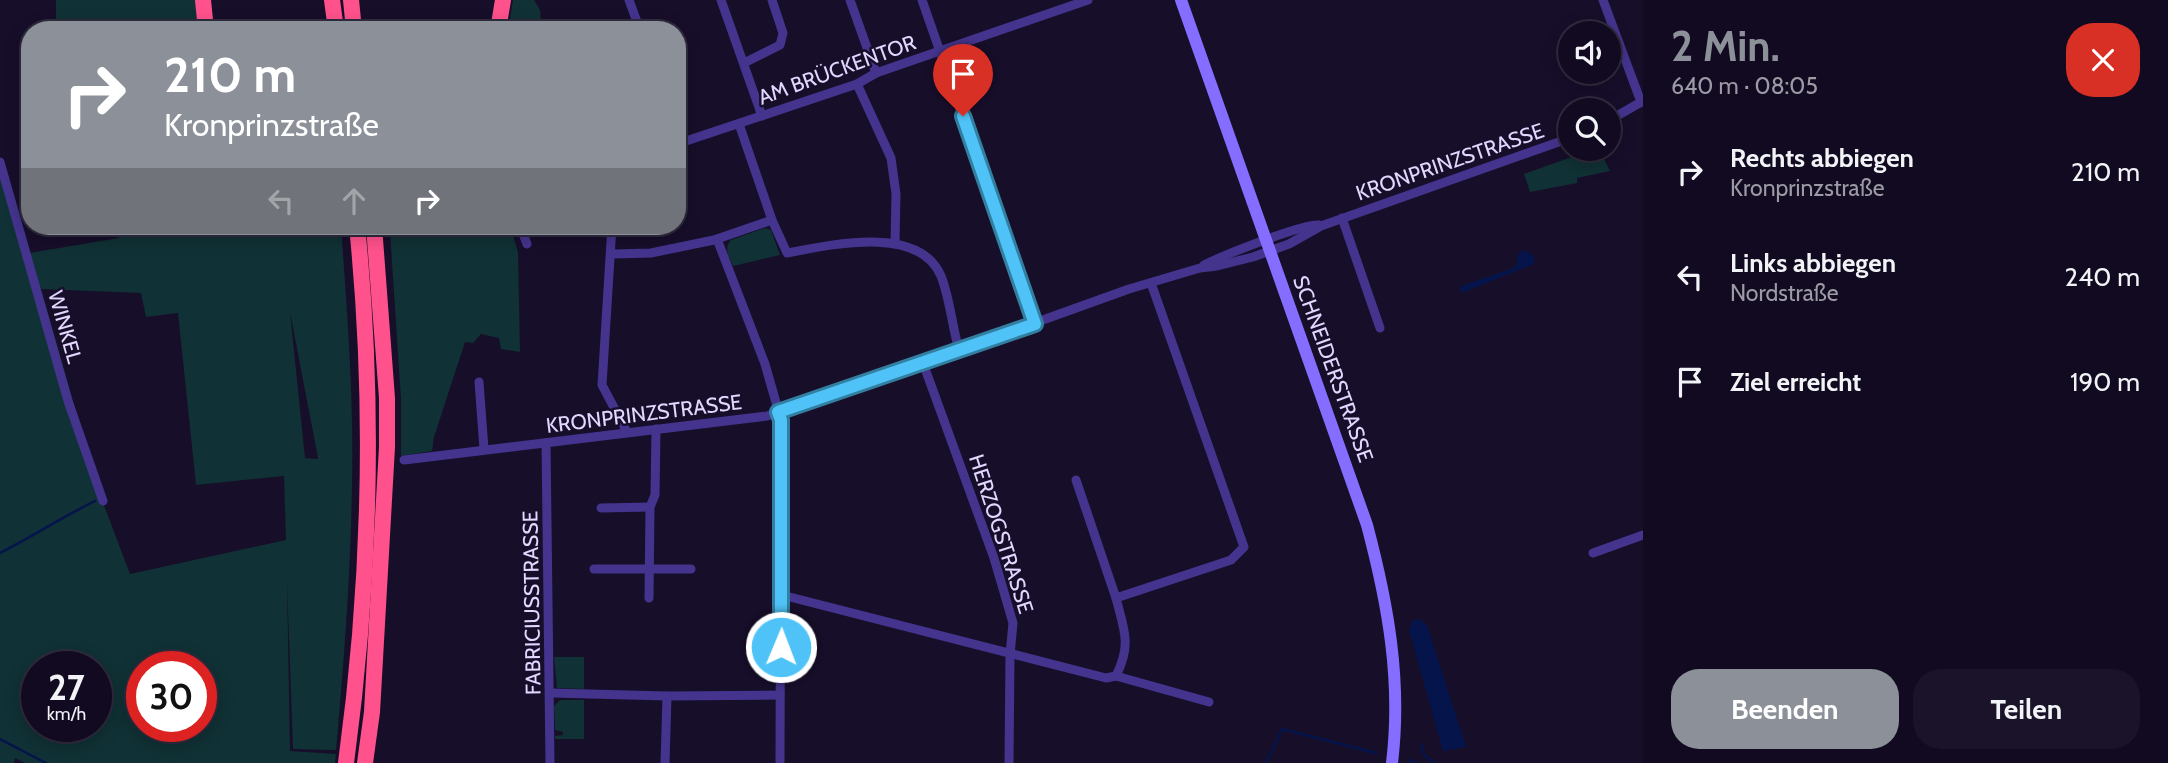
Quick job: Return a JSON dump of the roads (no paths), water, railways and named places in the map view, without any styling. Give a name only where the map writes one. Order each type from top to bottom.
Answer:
[{"type":"highway","points":[[203,0],[206,21]]},
{"type":"highway","points":[[208,0],[208,21]]},
{"type":"highway","points":[[332,0],[334,21]]},
{"type":"highway","points":[[351,0],[353,21]]},
{"type":"highway","points":[[502,21],[505,0]]},
{"type":"highway","points":[[346,763],[353,711],[366,523],[367,398],[357,235]]},
{"type":"highway","points":[[365,763],[372,712],[387,473],[387,398],[375,235]]},
{"type":"highway","points":[[376,247],[381,235]]},
{"type":"main road","name":"SCHNEIDERSTRASSE","points":[[1181,0],[1367,525],[1383,587],[1394,662],[1396,706],[1392,763]]},
{"type":"street","points":[[629,0],[637,21]]},
{"type":"street","points":[[720,0],[762,116]]},
{"type":"street","points":[[744,63],[780,45],[783,33],[772,0]]},
{"type":"street","points":[[850,0],[876,73]]},
{"type":"street","points":[[922,0],[1035,324]]},
{"type":"street","name":"AM BRÜCKENTOR","points":[[686,141],[857,84],[876,73],[1087,0]]},
{"type":"street","points":[[1603,0],[1642,102],[1621,114]]},
{"type":"street","points":[[857,84],[891,158],[896,194],[895,243]]},
{"type":"street","points":[[739,124],[772,220],[787,253],[830,245],[895,243],[920,251],[941,276],[959,350]]},
{"type":"street","name":"KRONPRINZSTRASSE","points":[[404,460],[754,418],[778,412],[1151,283],[1268,246],[1313,225],[1321,226],[1558,142]]},
{"type":"street","name":"WINKEL","points":[[0,162],[68,401],[103,501]]},
{"type":"street","name":"KRONPRINZSTRASSE","points":[[1342,218],[1380,328]]},
{"type":"street","points":[[612,254],[651,253],[717,239],[772,220]]},
{"type":"street","points":[[524,235],[527,244]]},
{"type":"street","points":[[612,235],[602,385],[627,432]]},
{"type":"street","points":[[717,239],[765,364],[781,420],[780,763]]},
{"type":"street","points":[[1116,598],[1231,560],[1244,547],[1151,283]]},
{"type":"street","name":"HERZOGSTRASSE","points":[[923,363],[1002,584],[1013,623],[1010,654],[1009,763]]},
{"type":"street","points":[[479,382],[484,449]]},
{"type":"street","points":[[649,598],[650,507],[656,495],[656,429]]},
{"type":"street","name":"FABRICIUSSTRASSE","points":[[546,443],[550,763]]},
{"type":"street","points":[[1076,480],[1116,598],[1127,646],[1124,661],[1116,676]]},
{"type":"street","points":[[601,508],[650,507]]},
{"type":"street","points":[[1593,553],[1643,536]]},
{"type":"street","points":[[594,569],[691,569]]},
{"type":"street","points":[[782,595],[1106,678],[1116,676],[1209,702]]},
{"type":"street","points":[[551,693],[780,695]]},
{"type":"street","points":[[665,763],[667,696]]},
{"type":"waterway","points":[[0,553],[95,501]]},
{"type":"waterway","points":[[1266,763],[1282,729],[1376,753]]},
{"type":"waterway","points":[[0,739],[46,763]]},
{"type":"waterway","points":[[1421,744],[1424,755],[1434,763]]},
{"type":"waterway","points":[[1409,760],[1417,763]]}]
